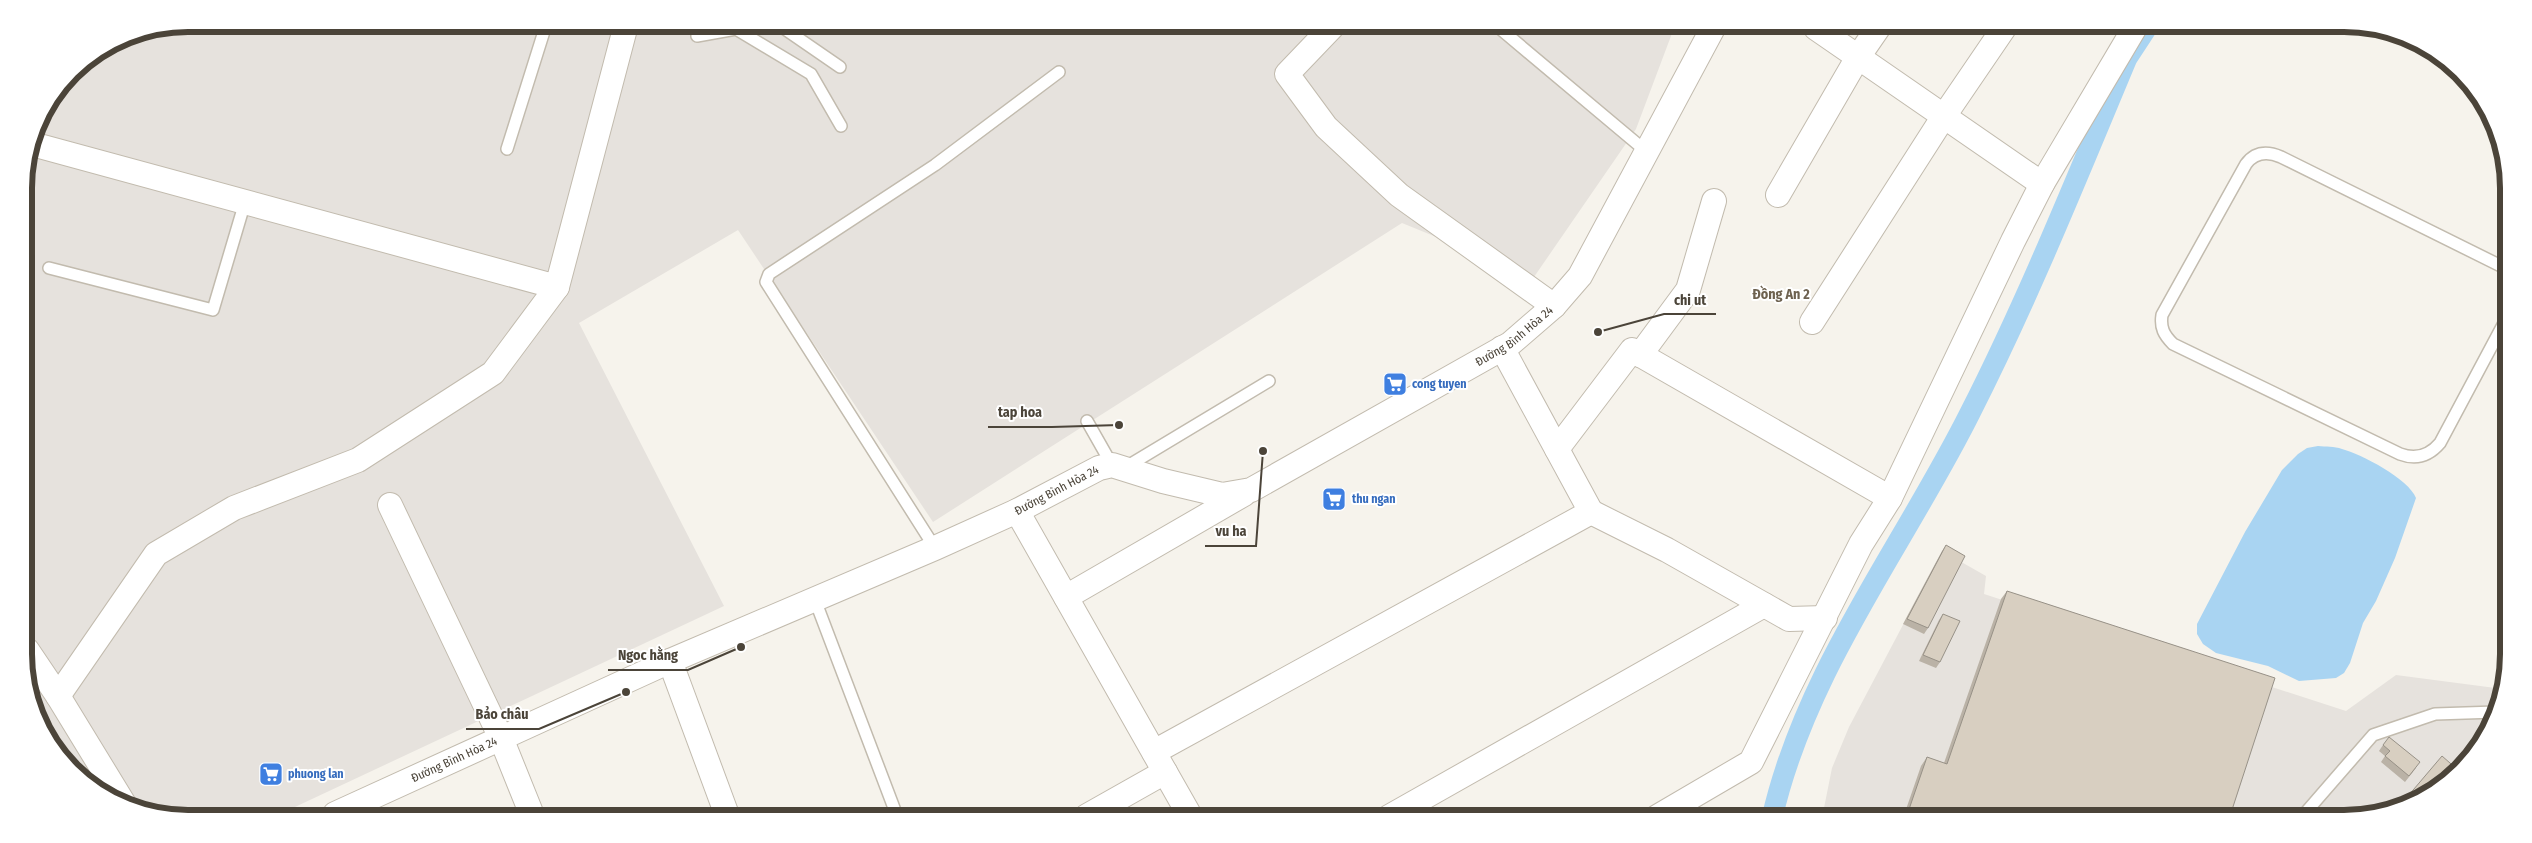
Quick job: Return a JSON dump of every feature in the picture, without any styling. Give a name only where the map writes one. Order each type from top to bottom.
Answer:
[{"type":"street","points":[[58,696],[156,554],[234,508],[358,460],[493,373],[557,287],[621,33]]},
{"type":"street","points":[[1326,33],[1287,74],[1326,127],[1399,195],[1554,306]]},
{"type":"street","name":"Đường Bình Hòa 24","points":[[344,810],[670,661],[815,600],[1017,511],[1085,474],[1117,467],[1222,495],[1252,490],[1502,348],[1554,306],[1580,276],[1710,33]]},
{"type":"street","points":[[1823,33],[2042,184]]},
{"type":"street","points":[[1778,195],[1858,57],[1875,33]]},
{"type":"street","points":[[1812,322],[1944,116],[2001,33]]},
{"type":"street","points":[[1669,810],[1751,762],[1861,544],[1890,498],[2012,241],[2042,184],[2132,33]]},
{"type":"street","points":[[39,146],[557,287]]},
{"type":"street","points":[[1640,355],[1688,290],[1714,201]]},
{"type":"street","points":[[1502,348],[1591,512],[1667,550],[1790,619],[1825,618]]},
{"type":"street","points":[[1557,450],[1632,350],[1890,498]]},
{"type":"street","points":[[1066,597],[1252,490]]},
{"type":"street","points":[[390,505],[501,738],[530,810]]},
{"type":"street","points":[[1017,511],[1187,810]]},
{"type":"street","points":[[1095,810],[1160,762],[1591,512]]},
{"type":"street","points":[[1401,810],[1764,605]]},
{"type":"street","points":[[33,659],[117,793]]},
{"type":"street","points":[[670,661],[725,810]]},
{"type":"lane","points":[[507,149],[543,33]]},
{"type":"lane","points":[[698,33],[697,36],[712,33]]},
{"type":"lane","points":[[744,33],[811,74],[841,126]]},
{"type":"lane","points":[[791,33],[840,67]]},
{"type":"lane","points":[[1505,33],[1647,152]]},
{"type":"lane","points":[[935,548],[766,282],[768,274],[935,165],[1059,72]]},
{"type":"lane","points":[[2500,266],[2281,156],[2268,152],[2261,153],[2250,158],[2246,164],[2162,315],[2161,324],[2167,338],[2173,344],[2400,454],[2414,457],[2428,454],[2440,443],[2500,330]]},
{"type":"lane","points":[[50,268],[213,310],[244,202]]},
{"type":"lane","points":[[1087,421],[1117,467],[1269,381]]},
{"type":"lane","points":[[815,600],[894,808]]},
{"type":"lane","points":[[2308,810],[2373,735],[2435,714],[2488,712]]},
{"type":"shaded area","points":[[188,33],[1672,33],[1636,129],[1534,277],[1402,223],[933,522],[738,230],[579,323],[724,606],[289,810],[168,809],[129,799],[102,784],[86,772],[71,757],[49,724],[35,685],[33,655],[33,178],[38,148],[44,129],[65,93],[86,71],[110,53],[129,44],[158,35]]},
{"type":"shaded area","points":[[1942,551],[1986,576],[1984,594],[2346,711],[2396,675],[2495,688],[2483,724],[2461,757],[2446,772],[2422,790],[2403,799],[2384,805],[2354,810],[1824,810],[1832,768],[1849,727]]},
{"type":"water","points":[[2318,446],[2339,448],[2384,468],[2404,483],[2416,498],[2395,558],[2376,601],[2363,623],[2350,663],[2344,673],[2336,678],[2299,681],[2268,666],[2216,653],[2203,644],[2197,634],[2197,624],[2245,532],[2282,470],[2307,448]]},
{"type":"building","points":[[1946,545],[1965,556],[1928,628],[1907,619]]},
{"type":"building","points":[[2007,591],[2275,678],[2232,810],[1909,810],[1927,757],[1947,764]]},
{"type":"building","points":[[1943,614],[1960,621],[1940,662],[1923,655]]},
{"type":"building","points":[[2389,737],[2420,762],[2409,776],[2385,756],[2390,751],[2383,745]]},
{"type":"building","points":[[2442,756],[2453,765],[2422,790],[2407,797]]},
{"type":"waterway","points":[[1774,810],[1788,763],[1808,711],[1832,660],[1944,463],[1992,369],[2071,192],[2127,58],[2143,33]]},
{"type":"place","name":"chi ut","points":[[1598,332]]},
{"type":"place","name":"cong tuyen","points":[[1395,384]]},
{"type":"place","name":"tap hoa","points":[[1119,425]]},
{"type":"place","name":"vu ha","points":[[1263,451]]},
{"type":"place","name":"thu ngan","points":[[1334,499]]},
{"type":"place","name":"Ngoc hằng","points":[[741,647]]},
{"type":"place","name":"Bảo châu","points":[[626,692]]},
{"type":"place","name":"phuong lan","points":[[271,774]]},
{"type":"district","name":"Đồng An 2","points":[[1781,294]]}]
